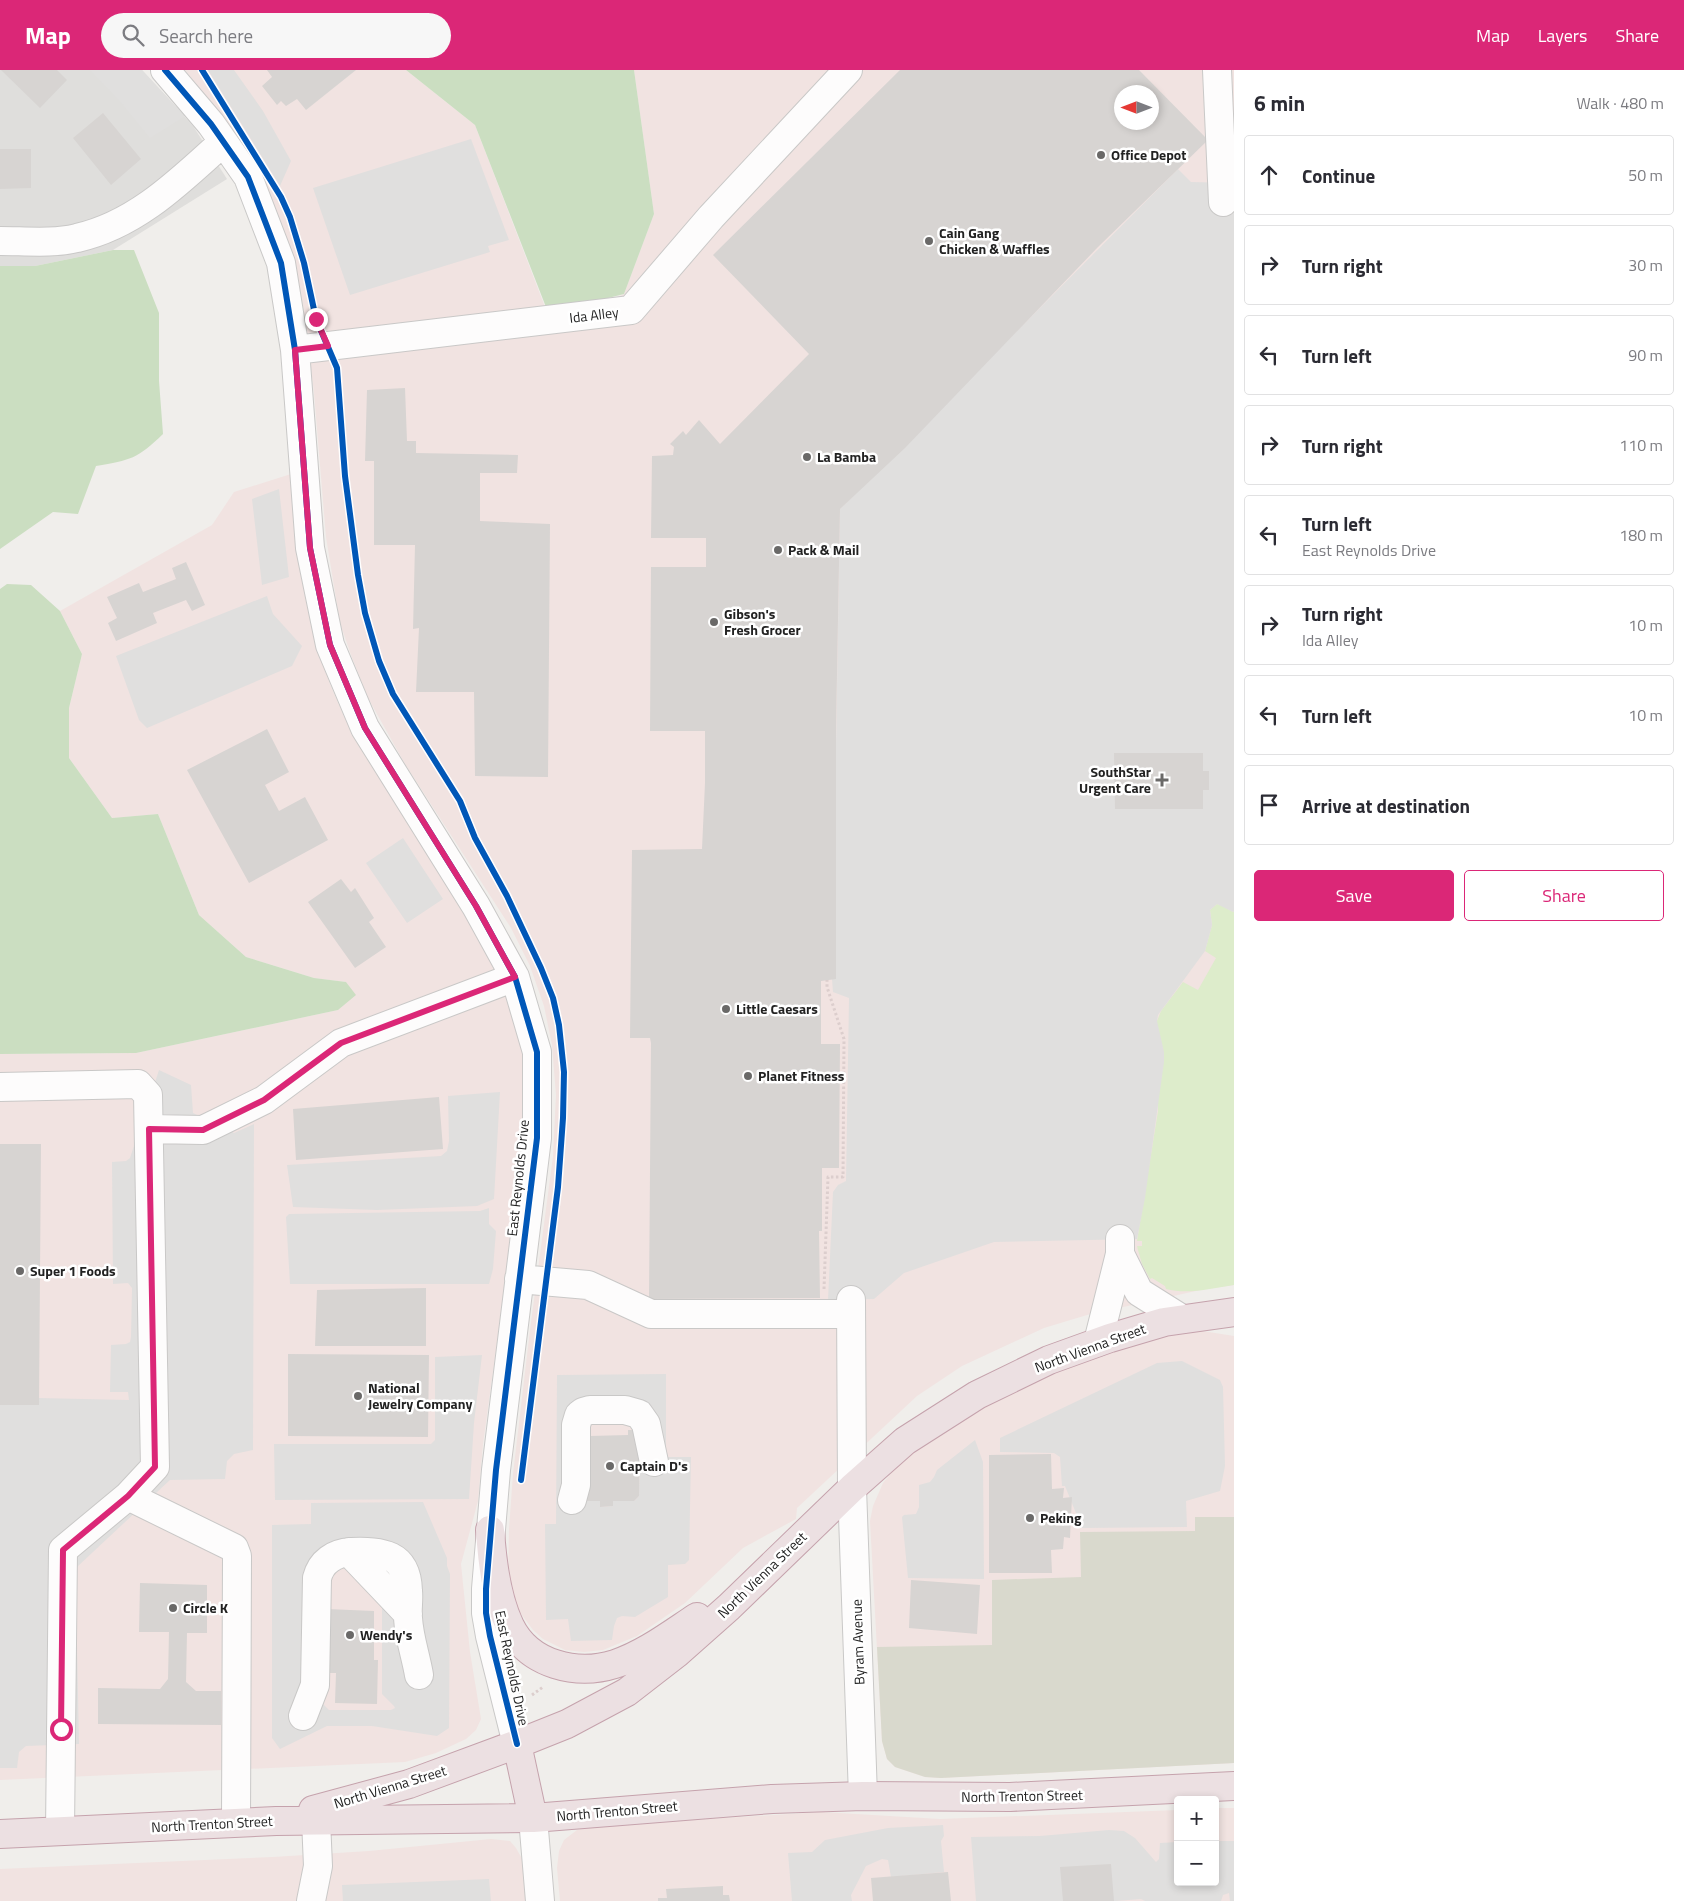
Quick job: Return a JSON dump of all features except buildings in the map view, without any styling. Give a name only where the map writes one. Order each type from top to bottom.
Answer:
[{"type":"highway","name":"North Vienna Street","points":[[276,1820],[409,1784],[566,1724],[627,1692],[676,1654],[729,1607],[852,1488],[905,1441],[977,1395],[1049,1360],[1098,1342],[1164,1322],[1234,1312]]},
{"type":"highway","points":[[490,1530],[492,1562],[510,1626],[519,1640],[528,1649],[543,1659],[574,1669],[615,1664],[645,1651],[778,1560]]},
{"type":"highway","points":[[517,1744],[532,1818]]},
{"type":"highway","name":"North Trenton Street","points":[[0,1834],[276,1820],[532,1818],[772,1799],[863,1796],[1010,1797],[1234,1786]]},
{"type":"street","name":"East Reynolds Drive","points":[[166,70],[211,124],[248,177],[281,263],[295,350],[310,548],[330,645],[365,728],[476,906],[515,977],[537,1052],[537,1138],[490,1530],[486,1589],[486,1613],[490,1636],[517,1744]]},
{"type":"street","name":"Ida Alley","points":[[295,350],[631,310],[711,217],[848,70]]},
{"type":"street","points":[[1217,70],[1223,202]]},
{"type":"street","points":[[0,241],[75,239],[106,230],[137,213],[174,186],[223,142]]},
{"type":"street","points":[[149,1129],[203,1130],[264,1100],[341,1043],[515,977]]},
{"type":"street","points":[[0,1087],[138,1084],[148,1095],[155,1467],[128,1496],[63,1550],[60,1831]]},
{"type":"street","points":[[1098,1342],[1120,1247],[1139,1292],[1182,1320]]},
{"type":"street","name":"Byram Avenue","points":[[519,1279],[588,1285],[651,1314],[850,1307],[852,1488],[863,1796]]},
{"type":"street","points":[[572,1500],[576,1485],[576,1425],[579,1415],[583,1412],[590,1410],[625,1410],[639,1414],[646,1424],[654,1462]]},
{"type":"street","points":[[128,1496],[234,1548],[237,1556],[236,1822]]},
{"type":"street","points":[[303,1716],[315,1685],[316,1578],[319,1570],[327,1560],[342,1553],[377,1552],[394,1558],[402,1568],[407,1580],[408,1614],[419,1675]]},
{"type":"street","points":[[532,1818],[540,1901]]},
{"type":"street","points":[[311,1901],[318,1866],[316,1820]]},
{"type":"path","points":[[823,1297],[828,1177],[843,1177],[844,1039],[827,987],[827,980]]},
{"type":"path","points":[[529,1697],[542,1689],[546,1680]]},
{"type":"shaded area","points":[[0,70],[142,70],[193,126],[227,179],[113,250],[35,266],[0,266]]},
{"type":"shaded area","points":[[90,70],[142,70],[185,116],[150,138],[120,101]]},
{"type":"shaded area","points":[[185,70],[406,70],[475,125],[545,307],[613,299],[624,294],[654,214],[634,70],[1234,70],[1234,1285],[1205,1289],[1087,1315],[1044,1328],[962,1366],[917,1396],[797,1508],[796,1519],[743,1548],[685,1603],[637,1636],[603,1650],[584,1652],[565,1650],[543,1639],[533,1630],[516,1607],[508,1579],[513,1474],[553,1156],[556,1095],[552,1045],[544,1006],[530,966],[511,928],[405,764],[368,698],[340,623],[326,537],[314,393],[304,311],[296,272],[227,124]]},
{"type":"shaded area","points":[[208,70],[234,70],[263,111],[291,161],[280,186]]},
{"type":"shaded area","points":[[471,139],[509,240],[488,246],[490,252],[350,295],[313,188]]},
{"type":"shaded area","points":[[1178,169],[1191,182],[1234,183],[1234,911],[1217,904],[1210,910],[1212,925],[1205,951],[1158,1015],[1157,1021],[1164,1052],[1164,1062],[1145,1198],[1137,1239],[994,1242],[904,1273],[874,1299],[828,1300],[833,1192],[838,1185],[846,1181],[849,998],[833,992],[832,979],[840,509]]},
{"type":"shaded area","points":[[291,474],[305,597],[317,649],[330,684],[359,744],[426,846],[500,974],[525,1058],[523,1136],[519,1183],[483,1444],[478,1501],[461,1564],[470,1652],[481,1719],[476,1730],[466,1739],[436,1753],[405,1762],[0,1780],[0,1054],[136,1053],[338,1010],[355,995],[346,982],[314,978],[246,957],[199,915],[158,814],[112,818],[69,758],[69,708],[82,654],[60,611],[212,525],[234,492]]},
{"type":"shaded area","points":[[279,489],[289,577],[262,585],[252,499]]},
{"type":"shaded area","points":[[267,596],[273,614],[302,646],[292,666],[147,728],[139,720],[116,656]]},
{"type":"shaded area","points":[[403,838],[443,899],[407,923],[366,863]]},
{"type":"shaded area","points":[[159,1070],[191,1085],[193,1113],[234,1133],[254,1124],[253,1450],[234,1454],[227,1461],[225,1479],[170,1480],[77,1567],[79,1744],[26,1746],[19,1752],[17,1768],[0,1768],[0,1405],[39,1405],[39,1398],[129,1400],[128,1392],[110,1392],[111,1345],[130,1342],[132,1288],[128,1283],[113,1284],[112,1162],[126,1161],[130,1158]]},
{"type":"shaded area","points":[[500,1092],[494,1199],[477,1206],[377,1210],[293,1207],[287,1165],[441,1156],[447,1151],[449,1141],[448,1096]]},
{"type":"shaded area","points":[[489,1208],[489,1224],[496,1231],[493,1269],[489,1284],[290,1284],[286,1217],[289,1214],[480,1211]]},
{"type":"shaded area","points":[[1190,1329],[1234,1336],[1234,1763],[941,1778],[925,1777],[895,1767],[887,1759],[882,1741],[870,1521],[873,1506],[883,1483],[896,1467],[927,1441],[976,1410],[1021,1386],[1114,1348]]},
{"type":"shaded area","points":[[482,1355],[474,1423],[469,1499],[275,1500],[274,1444],[431,1444],[435,1440],[435,1357]]},
{"type":"shaded area","points":[[1182,1361],[1220,1380],[1223,1387],[1225,1466],[1220,1491],[1186,1501],[1187,1527],[1082,1528],[1065,1486],[1062,1486],[1060,1457],[1054,1453],[1000,1452],[1000,1438],[1157,1363]]},
{"type":"shaded area","points":[[666,1374],[666,1457],[691,1457],[689,1560],[685,1564],[668,1565],[668,1597],[635,1617],[622,1616],[617,1618],[612,1640],[571,1641],[568,1619],[546,1620],[545,1524],[556,1524],[557,1375]],"holes":[[[588,1419],[636,1422],[640,1435],[639,1496],[634,1501],[613,1501],[613,1506],[600,1507],[600,1501],[585,1501]]]},
{"type":"shaded area","points":[[975,1440],[983,1462],[984,1579],[908,1578],[902,1517],[904,1515],[916,1514],[919,1507],[919,1485],[930,1482],[937,1470]]},
{"type":"shaded area","points":[[423,1502],[447,1558],[450,1574],[449,1728],[437,1736],[372,1726],[327,1726],[280,1749],[272,1738],[272,1525],[311,1524],[311,1503]],"holes":[[[347,1563],[382,1606],[382,1694],[395,1708],[391,1710],[329,1710],[323,1704],[329,1573]]]},
{"type":"shaded area","points":[[1195,1517],[1234,1517],[1234,1763],[941,1778],[925,1777],[895,1767],[887,1759],[882,1741],[877,1647],[992,1645],[992,1580],[1081,1577],[1080,1532],[1195,1531]]},
{"type":"shaded area","points":[[1219,1808],[1234,1808],[1234,1901],[560,1901],[557,1868],[559,1851],[564,1840],[577,1830],[595,1826],[822,1812],[940,1819],[1174,1810],[1174,1886],[1219,1886]]},
{"type":"shaded area","points":[[943,1825],[944,1836],[941,1841],[944,1872],[891,1877],[888,1860],[882,1859],[866,1866],[851,1895],[852,1901],[792,1901],[788,1853],[812,1852],[825,1840],[888,1828]]},
{"type":"shaded area","points":[[1109,1830],[1124,1831],[1135,1838],[1156,1862],[1159,1859],[1160,1843],[1174,1842],[1174,1886],[1219,1886],[1219,1841],[1234,1841],[1234,1901],[1230,1901],[1229,1893],[1223,1895],[1221,1901],[1145,1901],[1141,1899],[1116,1901],[976,1901],[971,1837],[1040,1836]]},
{"type":"shaded area","points":[[491,1839],[510,1841],[516,1848],[525,1864],[530,1901],[0,1901],[0,1869],[273,1857],[369,1851]]},
{"type":"shaded area","points":[[489,1879],[491,1901],[343,1901],[342,1885]]},
{"type":"green space","points":[[406,70],[634,70],[654,214],[624,294],[596,301],[546,307],[475,125]]},
{"type":"green space","points":[[113,250],[134,250],[159,313],[159,381],[163,434],[140,454],[126,460],[96,466],[78,514],[53,512],[0,549],[0,266],[35,266]]},
{"type":"green space","points":[[7,584],[31,585],[60,611],[82,654],[69,708],[69,758],[112,818],[158,814],[199,915],[246,957],[314,978],[346,982],[356,995],[338,1010],[136,1053],[0,1054],[0,589]]},
{"type":"green space","points":[[1217,904],[1234,911],[1234,1285],[1200,1290],[1174,1291],[1166,1289],[1165,1286],[1152,1278],[1150,1279],[1142,1264],[1137,1246],[1142,1246],[1142,1241],[1137,1241],[1158,1111],[1157,1021],[1161,1011],[1183,982],[1198,990],[1216,958],[1205,951],[1212,925],[1210,910]]},
{"type":"cycle path","points":[[165,70],[211,124],[248,177],[281,263],[295,350],[310,548],[330,645],[365,728],[476,906],[515,977],[537,1052],[537,1138],[496,1470],[486,1589],[486,1613],[490,1636],[517,1744]]},
{"type":"cycle path","points":[[202,70],[281,197],[290,217],[304,263],[316,319],[337,368],[345,476],[358,575],[365,613],[379,661],[393,694],[460,801],[475,838],[507,896],[553,998],[559,1025],[564,1072],[563,1118],[558,1187],[521,1480]]},
{"type":"place","name":"Office Depot","points":[[1101,155]]},
{"type":"place","name":"Cain Gang Chicken & Waffles","points":[[929,241]]},
{"type":"place","name":"La Bamba","points":[[807,457]]},
{"type":"place","name":"Pack & Mail","points":[[778,550]]},
{"type":"place","name":"Gibson's Fresh Grocer","points":[[714,622]]},
{"type":"place","name":"SouthStar Urgent Care","points":[[1162,780]]},
{"type":"place","name":"Little Caesars","points":[[726,1009]]},
{"type":"place","name":"Planet Fitness","points":[[748,1076]]},
{"type":"place","name":"Super 1 Foods","points":[[20,1271]]},
{"type":"place","name":"National Jewelry Company","points":[[358,1396]]},
{"type":"place","name":"Captain D's","points":[[610,1466]]},
{"type":"place","name":"Peking","points":[[1030,1518]]},
{"type":"place","name":"Circle K","points":[[173,1608]]},
{"type":"place","name":"Wendy's","points":[[350,1635]]},
{"type":"route","points":[[61,1729],[63,1550],[128,1496],[155,1467],[149,1129],[203,1130],[264,1100],[341,1043],[515,977],[476,906],[365,728],[330,645],[310,548],[295,350],[328,346],[316,319]]}]
